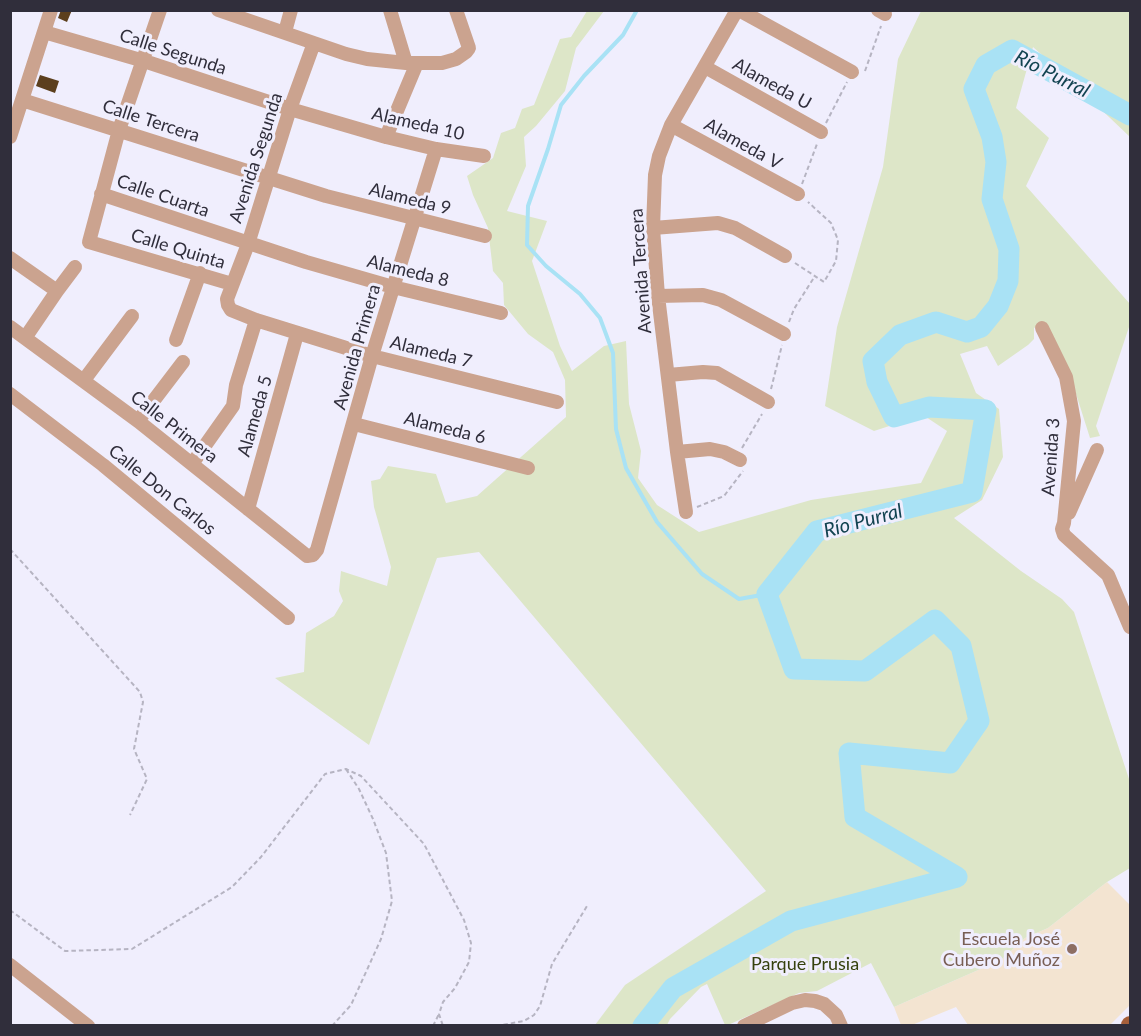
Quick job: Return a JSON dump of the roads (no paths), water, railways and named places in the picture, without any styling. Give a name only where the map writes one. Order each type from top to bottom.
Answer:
[{"type":"street","points":[[10,137],[51,10]]},
{"type":"street","points":[[101,194],[119,130],[160,10]]},
{"type":"street","points":[[218,10],[367,59],[411,63],[442,63],[456,59],[469,48],[456,10]]},
{"type":"street","points":[[285,32],[291,10]]},
{"type":"street","points":[[386,137],[411,63],[390,10]]},
{"type":"street","points":[[738,10],[852,72]]},
{"type":"street","name":"Avenida Tercera","points":[[686,512],[658,296],[653,228],[655,175],[659,156],[671,125],[738,10]]},
{"type":"street","name":"Calle Segunda","points":[[44,32],[144,61],[345,125]]},
{"type":"street","name":"Avenida Segunda","points":[[232,284],[248,244],[290,109],[315,43]]},
{"type":"street","name":"Alameda U","points":[[705,68],[821,132]]},
{"type":"street","name":"Calle Tercera","points":[[22,100],[326,196]]},
{"type":"street","name":"Alameda 10","points":[[345,125],[436,149],[484,156]]},
{"type":"street","name":"Alameda V","points":[[671,125],[798,194]]},
{"type":"street","name":"Avenida Primera","points":[[313,555],[317,550],[372,356],[436,149]]},
{"type":"street","name":"Calle Quinta","points":[[101,194],[89,242],[232,284],[227,299],[231,310],[297,334]]},
{"type":"street","name":"Calle Cuarta","points":[[101,194],[306,262]]},
{"type":"street","name":"Alameda 9","points":[[326,196],[485,236]]},
{"type":"street","points":[[653,228],[718,223],[735,228],[785,256]]},
{"type":"street","points":[[10,258],[57,291]]},
{"type":"street","name":"Alameda 8","points":[[306,262],[393,287],[501,313]]},
{"type":"street","points":[[25,338],[75,267]]},
{"type":"street","points":[[176,340],[200,273]]},
{"type":"street","points":[[658,296],[703,295],[721,300],[784,334]]},
{"type":"street","points":[[84,380],[132,316]]},
{"type":"street","points":[[192,464],[233,406],[236,385],[256,320]]},
{"type":"street","name":"Calle Primera","points":[[10,327],[138,421],[307,556],[313,555]]},
{"type":"street","name":"Avenida 3","points":[[1042,328],[1066,377],[1074,421],[1065,523]]},
{"type":"street","name":"Alameda 7","points":[[297,334],[372,356],[557,402]]},
{"type":"street","name":"Alameda 5","points":[[248,509],[297,334]]},
{"type":"street","points":[[138,421],[183,362]]},
{"type":"street","points":[[668,375],[717,373],[768,402]]},
{"type":"street","name":"Calle Don Carlos","points":[[10,394],[103,465],[288,618]]},
{"type":"street","name":"Alameda 6","points":[[354,424],[528,468]]},
{"type":"street","points":[[677,452],[710,449],[724,452],[740,460]]},
{"type":"street","points":[[1097,450],[1062,529],[1064,535],[1108,575],[1131,627]]},
{"type":"street","points":[[10,965],[88,1026]]},
{"type":"street","points":[[750,1024],[805,1000],[815,1001],[830,1009],[841,1026]]},
{"type":"waterway","points":[[637,10],[623,35],[584,76],[561,105],[528,206],[527,245],[546,266],[580,294],[600,318],[613,353],[616,429],[626,468],[657,522],[702,574],[739,599],[767,594]]},
{"type":"waterway","name":"Río Purral","points":[[643,1026],[673,988],[791,921],[957,877],[855,817],[849,753],[950,763],[979,721],[961,646],[935,620],[865,671],[794,669],[767,594],[817,531],[972,492],[986,410],[929,407],[894,417],[877,382],[873,361],[900,335],[936,322],[967,332],[981,327],[998,306],[1008,281],[1009,249],[992,199],[996,162],[992,137],[974,89],[986,65],[1012,50],[1130,115]]},
{"type":"place","name":"Escuela José Cubero Muñoz","points":[[1072,949]]},
{"type":"park label","name":"Parque Prusia","points":[[805,964]]}]
